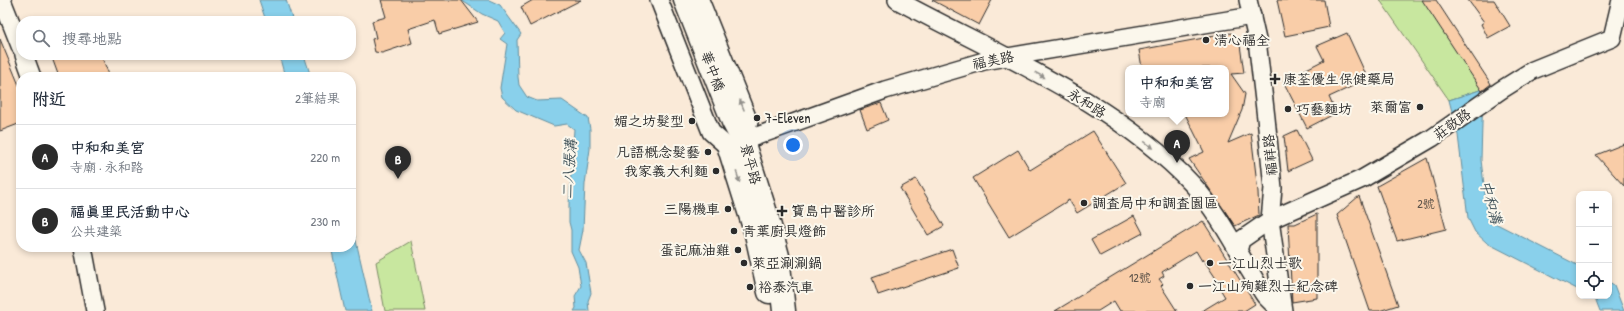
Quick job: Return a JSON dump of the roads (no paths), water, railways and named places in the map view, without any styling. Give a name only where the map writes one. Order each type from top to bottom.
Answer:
[{"type":"main road","name":"華中橋","points":[[670,0],[736,144]]},
{"type":"main road","name":"華中橋","points":[[685,0],[727,125]]},
{"type":"main road","name":"景平路","points":[[736,144],[769,288],[772,311]]},
{"type":"main road","name":"景平路","points":[[736,144],[778,256],[784,311]]},
{"type":"street","points":[[2,0],[16,35]]},
{"type":"street","name":"景平路","points":[[659,0],[711,132],[736,144],[750,122],[700,0]]},
{"type":"street","name":"永和路","points":[[896,0],[1006,56],[1092,105],[1154,149],[1183,175],[1208,203],[1265,296],[1282,311]]},
{"type":"street","points":[[1620,23],[1621,0]]},
{"type":"street","name":"福美路","points":[[736,144],[885,90],[984,61],[1006,56],[1050,51],[1250,8]]},
{"type":"street","name":"福祥路","points":[[1250,8],[1257,40],[1264,95],[1273,188],[1270,220],[1282,311]]},
{"type":"street","name":"莊敬路","points":[[1238,251],[1241,240],[1270,220],[1362,179],[1432,138],[1533,70],[1612,38],[1620,23]]},
{"type":"street","points":[[26,60],[30,72]]},
{"type":"street","points":[[84,252],[95,311]]},
{"type":"water","points":[[259,0],[286,0],[291,16],[264,16]]},
{"type":"water","points":[[461,0],[489,0],[500,5],[521,34],[517,40],[518,77],[519,85],[527,97],[537,101],[562,100],[588,118],[590,129],[590,149],[585,184],[583,230],[579,250],[586,263],[591,293],[588,301],[589,311],[574,311],[576,308],[575,296],[581,286],[578,267],[571,251],[571,230],[569,222],[574,129],[567,124],[554,126],[516,110],[502,97],[500,88],[507,44],[500,39],[505,33],[498,21],[482,14]]},
{"type":"water","points":[[280,60],[306,60],[309,72],[284,72]]},
{"type":"water","points":[[1483,89],[1481,160],[1487,210],[1493,222],[1576,264],[1576,288],[1487,243],[1475,232],[1468,218],[1458,135],[1449,100]]},
{"type":"water","points":[[356,241],[372,311],[345,311],[332,252],[356,252]]},
{"type":"water","points":[[1612,284],[1614,285],[1624,311],[1600,311],[1595,299],[1612,299]]},
{"type":"place","name":"清心福全","points":[[1206,40]]},
{"type":"place","name":"康荃優生保健藥局","points":[[1275,79]]},
{"type":"place","name":"萊爾富","points":[[1420,107]]},
{"type":"place","name":"巧藝麵坊","points":[[1288,109]]},
{"type":"place","name":"7-Eleven","points":[[757,118]]},
{"type":"place","name":"媚之坊髮型","points":[[692,121]]},
{"type":"place","name":"凡語概念髮藝","points":[[708,152]]},
{"type":"place","name":"中和和美宮","points":[[1177,163]]},
{"type":"place","name":"我家義大利麵","points":[[716,171]]},
{"type":"place","name":"福真里民活動中心","points":[[398,179]]},
{"type":"place","name":"調查局中和調查園區","points":[[1084,203]]},
{"type":"place","name":"三陽機車","points":[[728,209]]},
{"type":"place","name":"寶島中醫診所","points":[[782,211]]},
{"type":"place","name":"青葉廚具燈飾","points":[[734,231]]},
{"type":"place","name":"蛋記麻油雞","points":[[738,250]]},
{"type":"place","name":"萊亞涮涮鍋","points":[[744,263]]},
{"type":"place","name":"一江山烈士歌","points":[[1210,263]]},
{"type":"place","name":"一江山殉難烈士紀念碑","points":[[1190,286]]},
{"type":"place","name":"裕泰汽車","points":[[750,287]]},
{"type":"water label","name":"二八張溝","points":[[569,169]]},
{"type":"water label","name":"中和溝","points":[[1491,202]]}]
